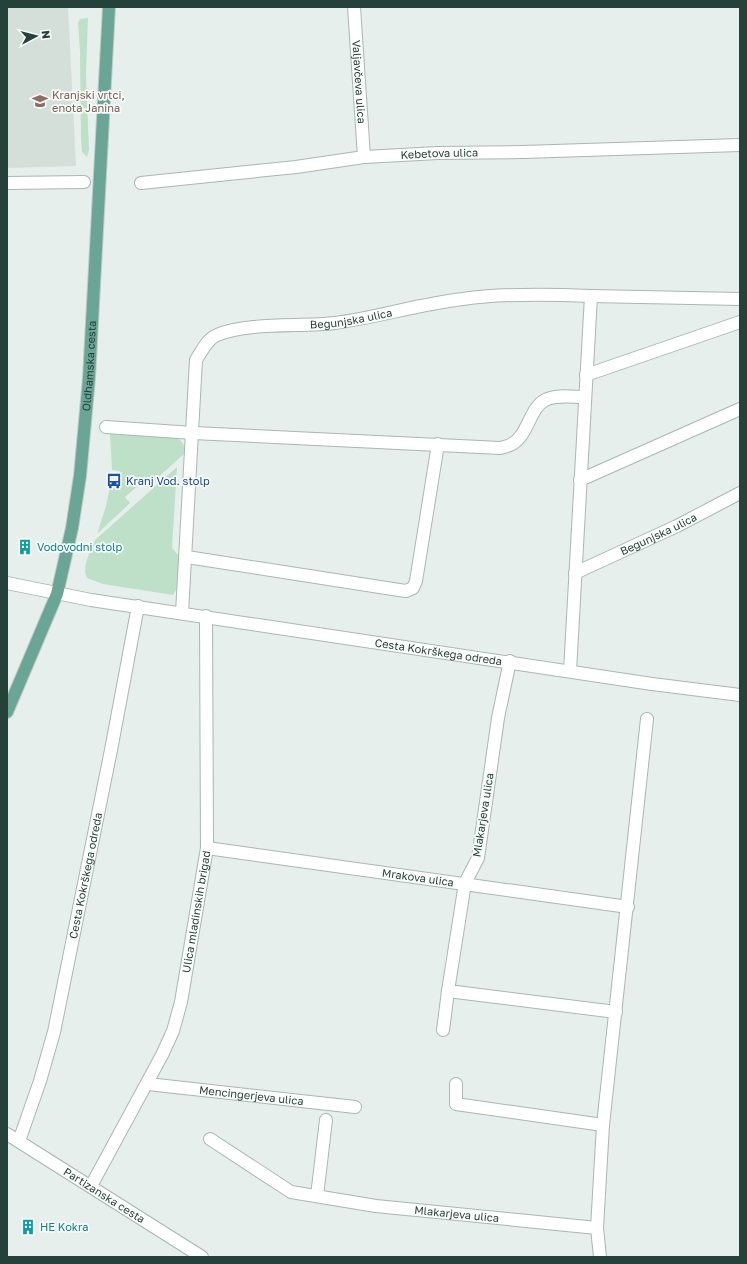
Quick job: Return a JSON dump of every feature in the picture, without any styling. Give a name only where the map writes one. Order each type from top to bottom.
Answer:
[{"type":"main road","name":"Oldhamska cesta","points":[[7,712],[57,594],[72,528],[86,426],[109,7]]},
{"type":"street","name":"Valjavčeva ulica","points":[[354,7],[364,157]]},
{"type":"street","name":"Kebetova ulica","points":[[140,183],[296,167],[364,157],[438,153],[740,145]]},
{"type":"street","points":[[7,183],[84,182]]},
{"type":"street","name":"Begunjska ulica","points":[[182,613],[187,557],[196,360],[207,342],[217,335],[257,327],[334,323],[464,299],[544,294],[740,299]]},
{"type":"street","points":[[570,672],[591,296]]},
{"type":"street","points":[[586,375],[740,322]]},
{"type":"street","points":[[106,427],[207,434],[500,448],[513,444],[524,431],[536,408],[545,399],[558,397],[585,397]]},
{"type":"street","points":[[580,480],[740,410]]},
{"type":"street","points":[[187,557],[399,590],[413,588],[416,582],[438,444]]},
{"type":"street","name":"Begunjska ulica","points":[[575,574],[677,526],[740,493]]},
{"type":"street","name":"Cesta Kokrškega odreda","points":[[7,583],[57,594],[510,661],[570,672],[740,695]]},
{"type":"street","name":"Cesta Kokrškega odreda","points":[[18,1141],[40,1081],[54,1032],[108,765],[138,606]]},
{"type":"street","name":"Ulica mladinskih brigad","points":[[91,1186],[148,1084],[173,1031],[181,1002],[207,848],[206,616]]},
{"type":"street","name":"Mlakarjeva ulica","points":[[443,1030],[465,883],[478,858],[498,718],[510,661]]},
{"type":"street","points":[[600,1257],[597,1228],[603,1125],[628,907],[647,719]]},
{"type":"street","name":"Mrakova ulica","points":[[207,848],[628,907]]},
{"type":"street","points":[[448,991],[616,1012]]},
{"type":"street","name":"Mencingerjeva ulica","points":[[148,1084],[355,1107]]},
{"type":"street","points":[[456,1084],[456,1104],[603,1125]]},
{"type":"street","points":[[317,1196],[326,1120]]},
{"type":"street","name":"Partizanska cesta","points":[[7,1134],[202,1257]]},
{"type":"street","name":"Mlakarjeva ulica","points":[[210,1139],[291,1192],[376,1206],[597,1228]]},
{"type":"shaded area","name":"Kranjski vrtci, enota Janina","points":[[7,7],[68,7],[76,166],[7,168]]},
{"type":"green space","points":[[88,18],[86,74],[89,150],[87,157],[82,152],[81,139],[80,51],[78,23],[80,19]]},
{"type":"green space","points":[[110,434],[175,437],[183,443],[185,453],[153,482],[148,477],[125,497],[130,503],[97,534],[106,506],[110,487],[117,488],[120,471],[112,470]]},
{"type":"green space","points":[[177,467],[172,548],[180,557],[178,582],[176,591],[173,595],[103,584],[87,578],[85,574],[86,564],[95,540]]},
{"type":"place","name":"Kranjski vrtci, enota Janina","points":[[40,101]]},
{"type":"place","name":"Kranj Vod. stolp","points":[[114,481]]},
{"type":"place","name":"Vodovodni stolp","points":[[25,547]]},
{"type":"place","name":"HE Kokra","points":[[28,1227]]}]
